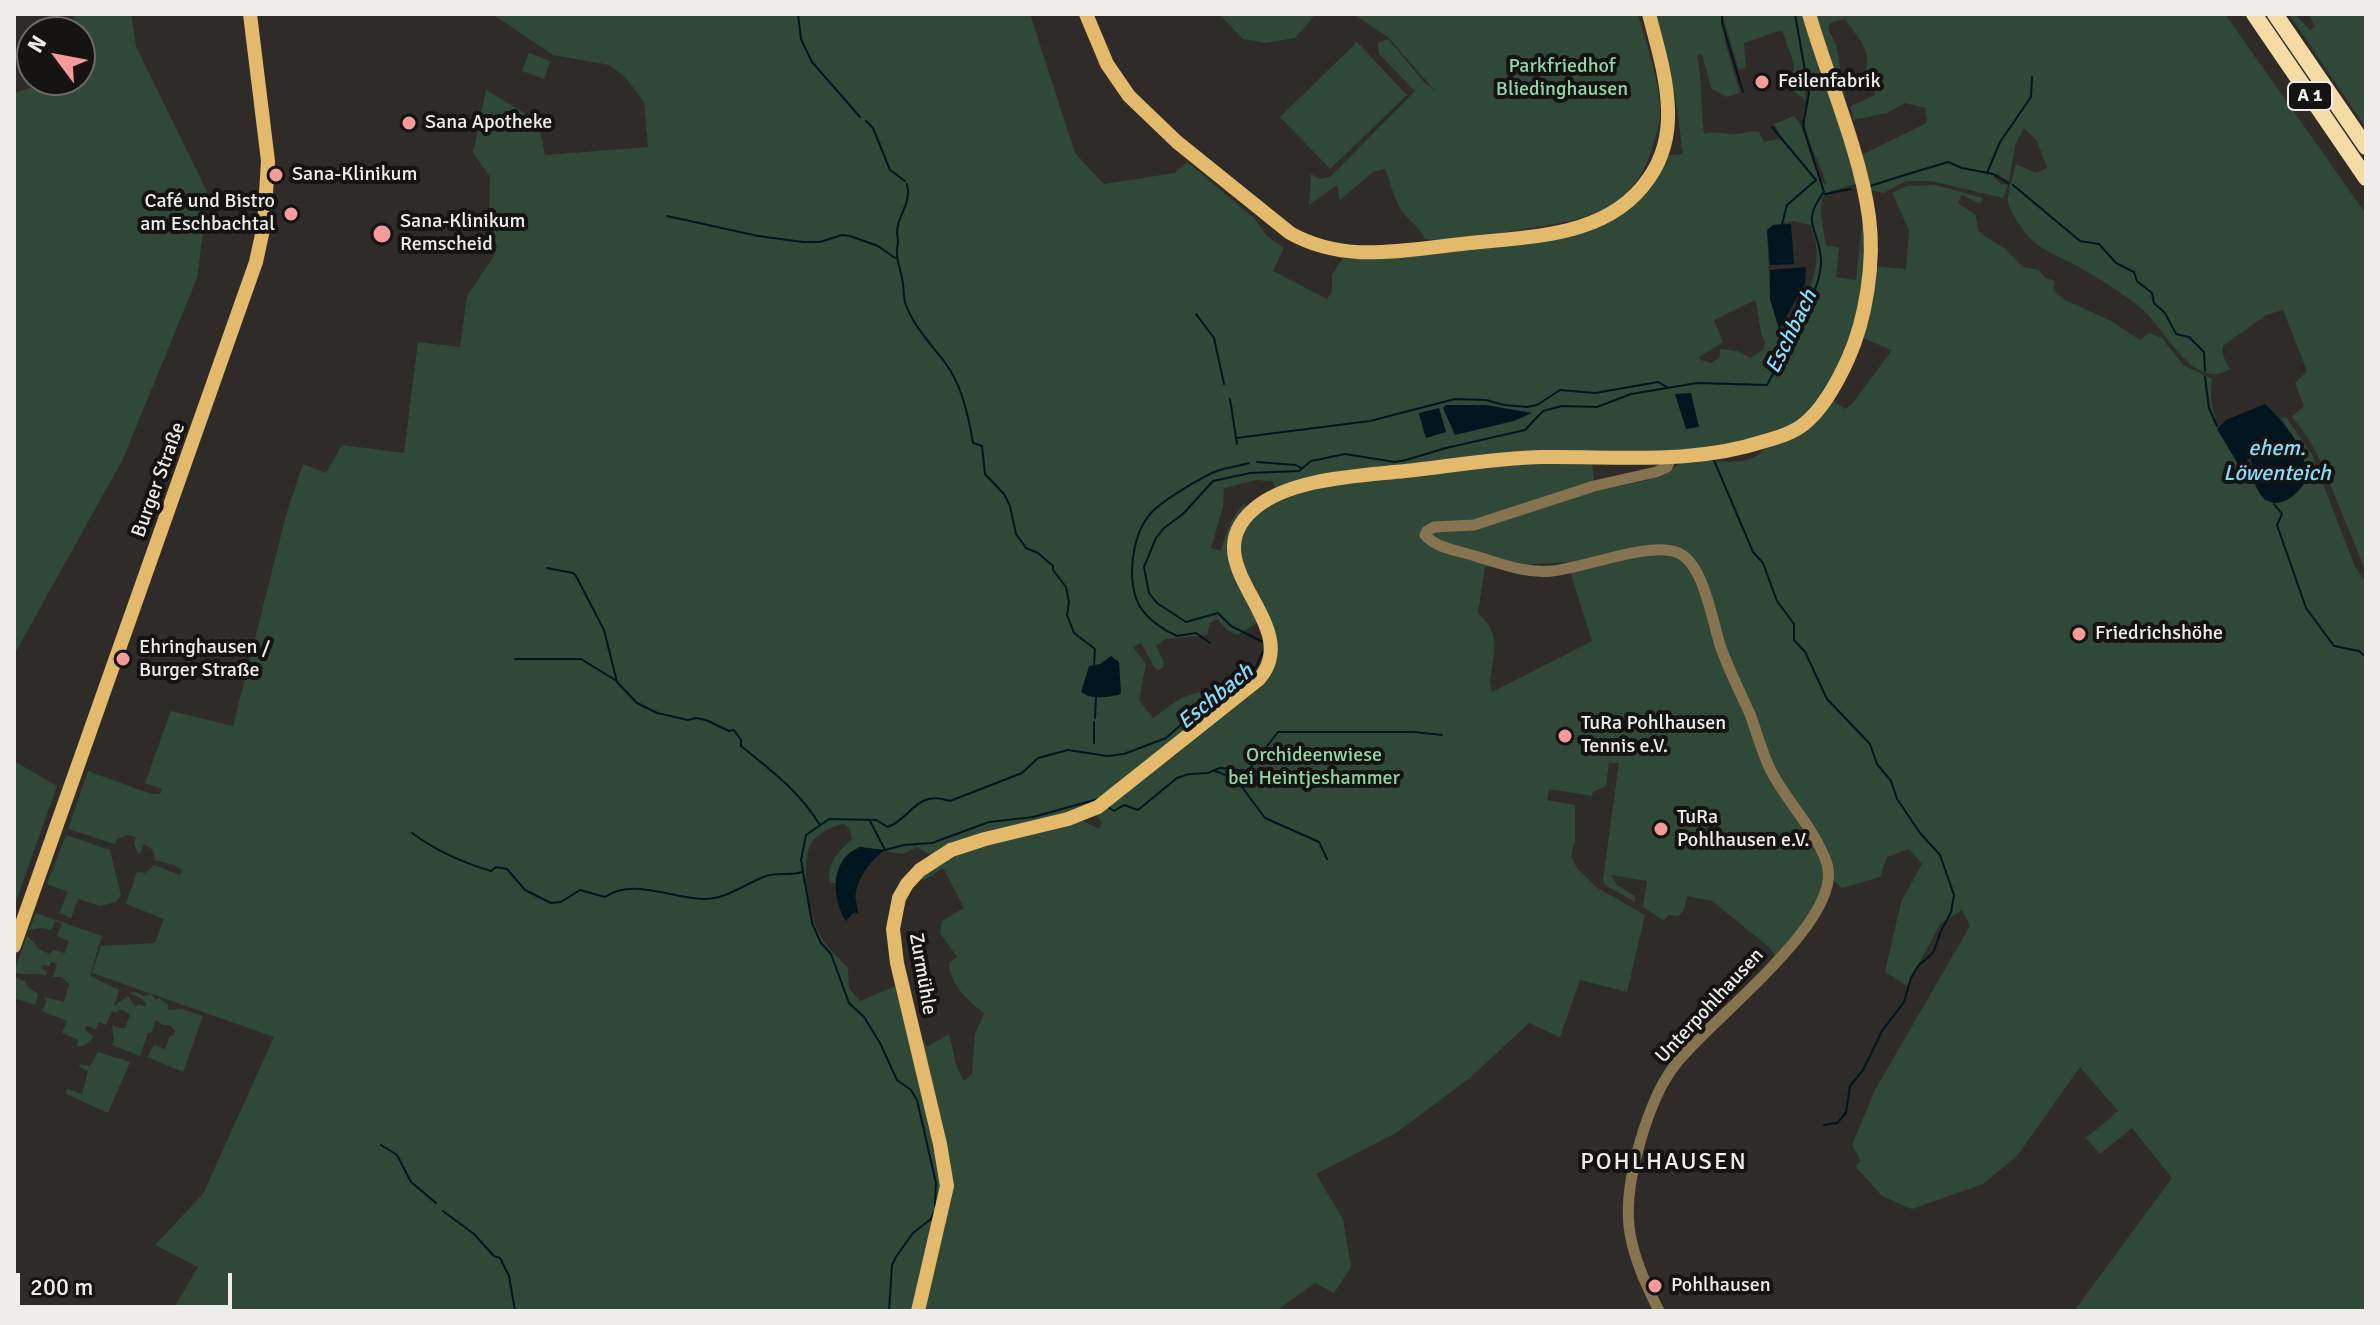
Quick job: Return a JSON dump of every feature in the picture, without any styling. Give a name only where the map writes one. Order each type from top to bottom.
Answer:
[{"type":"highway","name":"A 1","points":[[2254,14],[2366,178]]},
{"type":"highway","name":"A 1","points":[[2275,14],[2366,147]]},
{"type":"main road","name":"Burger Straße","points":[[14,946],[256,262],[264,225],[268,161],[250,14]]},
{"type":"main road","points":[[1086,14],[1114,77],[1129,96],[1177,142],[1290,233],[1321,248],[1359,254],[1564,231],[1599,221],[1622,208],[1654,171],[1668,127],[1665,79],[1649,14]]},
{"type":"main road","name":"Zurmühle","points":[[918,1311],[947,1189],[940,1144],[895,953],[893,929],[897,905],[911,879],[931,861],[951,850],[1068,819],[1098,807],[1263,674],[1272,657],[1272,638],[1241,578],[1235,553],[1243,521],[1263,502],[1290,490],[1324,481],[1506,459],[1671,458],[1731,451],[1776,438],[1803,426],[1838,378],[1861,326],[1870,236],[1868,212],[1848,139],[1809,14]]},
{"type":"street","name":"Unterpohlhausen","points":[[1659,1311],[1633,1243],[1629,1219],[1634,1172],[1659,1089],[1673,1067],[1781,956],[1811,920],[1826,895],[1828,867],[1821,850],[1771,770],[1721,649],[1693,564],[1676,552],[1664,550],[1620,555],[1550,572],[1515,567],[1456,550],[1425,535],[1434,527],[1474,525],[1594,486],[1656,472],[1667,467],[1671,458]]},
{"type":"green space","points":[[131,14],[136,46],[208,194],[197,278],[123,459],[14,655],[14,93],[16,96],[96,96],[96,16],[73,16]]},
{"type":"green space","points":[[492,14],[1030,14],[1075,153],[1104,184],[1175,173],[1187,162],[1254,218],[1267,236],[1284,248],[1273,271],[1327,299],[1332,292],[1332,275],[1343,258],[1368,259],[1548,239],[1583,233],[1602,225],[1667,155],[1683,154],[1675,94],[1654,14],[1722,15],[1725,42],[1740,93],[1727,97],[1711,88],[1702,54],[1697,55],[1704,134],[1756,131],[1764,142],[1779,139],[1785,143],[1774,124],[1794,116],[1820,178],[1826,185],[1806,130],[1809,79],[1806,80],[1805,100],[1790,88],[1794,81],[1805,79],[1803,74],[1793,73],[1794,64],[1782,30],[1744,43],[1746,67],[1739,70],[1723,17],[1726,14],[1805,14],[1858,183],[1829,192],[1822,198],[1821,215],[1826,246],[1839,247],[1836,277],[1856,280],[1862,226],[1865,224],[1864,284],[1851,343],[1818,403],[1797,423],[1735,445],[1662,453],[1598,450],[1591,454],[1277,492],[1272,481],[1256,480],[1224,488],[1223,507],[1211,548],[1221,551],[1230,525],[1245,503],[1246,509],[1234,529],[1260,621],[1237,635],[1217,619],[1210,623],[1207,635],[1166,639],[1156,646],[1164,662],[1163,668],[1158,670],[1141,643],[1133,647],[1146,664],[1139,700],[1153,718],[1181,698],[1216,687],[1229,701],[1099,803],[933,856],[917,847],[903,854],[859,847],[837,873],[835,883],[830,883],[830,869],[838,853],[852,839],[850,829],[844,824],[839,825],[815,839],[809,848],[806,866],[814,921],[827,945],[848,968],[849,988],[860,1001],[898,985],[943,1188],[914,1311],[172,1311],[198,1267],[155,1245],[203,1194],[274,1037],[92,973],[101,946],[155,943],[164,919],[126,904],[137,872],[145,873],[154,865],[180,875],[182,870],[155,860],[153,850],[144,844],[138,853],[134,844],[136,837],[128,835],[117,839],[115,844],[68,829],[88,771],[151,794],[160,794],[162,789],[145,783],[171,711],[233,726],[286,515],[303,464],[326,473],[342,445],[404,453],[418,342],[460,347],[467,296],[497,247],[489,222],[490,177],[473,153],[486,90],[538,121],[545,155],[648,147],[644,102],[625,77],[609,65],[553,55]],"holes":[[[1794,221],[1810,225],[1815,239],[1816,267],[1807,294],[1786,332],[1779,329],[1770,299],[1767,231],[1774,225]],[[1755,300],[1765,342],[1763,350],[1750,358],[1737,351],[1720,349],[1720,357],[1711,363],[1701,360],[1699,357],[1723,342],[1714,320]],[[1439,408],[1446,432],[1424,434],[1419,414]]]},
{"type":"green space","points":[[1219,14],[1316,14],[1295,38],[1265,43],[1243,39]]},
{"type":"green space","name":"Parkfriedhof Bliedinghausen","points":[[1353,14],[1638,14],[1655,74],[1660,110],[1656,137],[1642,173],[1616,202],[1600,211],[1544,226],[1461,238],[1425,239],[1400,208],[1385,169],[1373,172],[1340,200],[1337,185],[1309,205],[1311,174],[1319,179],[1330,177],[1415,91],[1379,54],[1378,43],[1388,39],[1435,91],[1388,37]]},
{"type":"green space","points":[[1812,14],[2225,14],[2366,214],[2366,572],[2320,460],[2292,417],[2304,406],[2295,383],[2307,371],[2283,310],[2266,315],[2223,346],[2223,356],[2230,369],[2217,374],[2204,372],[2192,365],[2135,303],[2092,275],[2041,248],[2023,229],[2008,200],[2016,164],[2036,173],[2047,168],[2037,141],[2024,128],[2015,145],[2009,181],[1996,173],[1993,177],[2001,184],[2008,185],[2003,198],[1932,181],[1906,181],[1884,193],[1869,190],[1857,157],[1927,123],[1925,108],[1905,103],[1887,113],[1853,120],[1851,106],[1875,95],[1874,80],[1866,70],[1865,49],[1845,19],[1830,23],[1828,29],[1836,44],[1849,118]]},
{"type":"green space","points":[[2289,14],[2295,14],[2310,30],[2315,27],[2309,14],[2366,14],[2366,128]]},
{"type":"green space","points":[[1357,42],[1407,95],[1330,169],[1280,117]]},
{"type":"green space","points":[[529,53],[550,61],[544,79],[522,71]]},
{"type":"green space","name":"Orchideenwiese bei Heintjeshammer","points":[[1935,185],[1983,198],[1980,204],[1962,195],[1958,203],[1976,215],[1978,230],[1983,235],[2004,248],[2023,267],[2039,270],[2045,278],[2055,281],[2053,290],[2063,299],[2111,321],[2140,340],[2149,333],[2162,338],[2183,365],[2212,379],[2212,406],[2220,431],[2246,477],[2265,501],[2303,465],[2302,451],[2281,418],[2286,417],[2312,455],[2355,567],[2366,582],[2366,1311],[2074,1311],[2172,1178],[2132,1128],[2100,1154],[2086,1138],[2118,1111],[2080,1067],[2017,1156],[1983,1184],[1912,1209],[1882,1196],[1855,1166],[1861,1161],[1852,1145],[1875,1090],[1970,926],[1962,910],[1940,924],[1907,986],[1885,972],[1901,902],[1922,864],[1909,849],[1887,857],[1880,877],[1842,888],[1824,873],[1813,908],[1775,956],[1770,948],[1712,901],[1687,896],[1684,910],[1678,916],[1668,915],[1664,921],[1643,907],[1647,881],[1611,875],[1617,885],[1635,896],[1635,902],[1605,885],[1603,879],[1619,763],[1609,763],[1606,786],[1593,792],[1592,796],[1549,789],[1547,800],[1575,805],[1575,840],[1571,856],[1577,868],[1596,887],[1645,915],[1627,992],[1580,980],[1560,1037],[1529,1023],[1471,1077],[1396,1133],[1316,1174],[1343,1219],[1351,1267],[1334,1293],[1315,1283],[1280,1311],[922,1311],[948,1202],[919,1042],[925,1042],[927,1047],[949,1034],[957,1068],[964,1081],[972,1074],[975,1034],[984,1013],[966,997],[952,978],[949,963],[957,957],[940,933],[942,921],[964,908],[943,868],[923,881],[919,876],[957,852],[1071,822],[1083,821],[1099,829],[1102,822],[1094,813],[1253,690],[1276,633],[1252,588],[1239,549],[1242,533],[1265,506],[1306,490],[1504,463],[1592,461],[1594,480],[1600,490],[1655,478],[1685,462],[1747,460],[1830,398],[1845,409],[1892,350],[1860,337],[1871,266],[1906,269],[1909,230],[1892,193],[1907,186]],"holes":[[[1567,562],[1592,641],[1492,692],[1493,637],[1491,629],[1478,613],[1485,567]]]},
{"type":"green space","points":[[14,761],[57,786],[14,907]]},
{"type":"green space","points":[[66,835],[110,850],[121,895],[116,902],[100,906],[78,899],[71,918],[59,913],[68,892],[47,884]]},
{"type":"green space","points":[[36,913],[102,936],[90,976],[119,990],[114,1006],[128,996],[135,1007],[139,1004],[145,1007],[142,999],[129,993],[135,992],[144,996],[151,994],[156,1000],[159,998],[168,1005],[168,1010],[182,1009],[203,1016],[183,1072],[147,1057],[154,1045],[165,1049],[175,1031],[170,1025],[156,1020],[140,1056],[112,1045],[112,1024],[125,1028],[130,1015],[124,1010],[117,1013],[112,1011],[106,1025],[99,1022],[96,1029],[86,1026],[85,1030],[93,1036],[84,1045],[76,1046],[77,1039],[62,1033],[67,1021],[42,1011],[46,1002],[44,997],[64,1002],[69,984],[61,977],[53,977],[57,964],[51,962],[49,966],[43,965],[46,976],[14,972],[27,935],[39,949],[50,954],[53,950],[65,953],[69,941],[57,936],[62,924],[55,921],[51,930],[29,930]]},
{"type":"green space","points":[[14,977],[25,981],[38,994],[35,1005],[14,998]]},
{"type":"green space","points":[[98,1052],[130,1062],[108,1113],[66,1094],[67,1089],[82,1094],[88,1071],[79,1067],[80,1064],[90,1066]]},
{"type":"water","points":[[1791,224],[1794,264],[1770,265],[1767,230],[1773,225]]},
{"type":"water","points":[[1806,267],[1805,284],[1779,329],[1770,299],[1770,270]]},
{"type":"water","points":[[1691,393],[1699,427],[1686,429],[1675,394]]},
{"type":"water","name":"ehem. Löwenteich","points":[[2265,404],[2295,439],[2309,475],[2293,496],[2278,503],[2264,498],[2258,490],[2251,459],[2247,459],[2249,477],[2246,477],[2217,429],[2226,420]]},
{"type":"water","points":[[1446,405],[1486,405],[1532,413],[1514,421],[1455,435],[1443,408]]},
{"type":"water","points":[[1439,408],[1446,432],[1426,438],[1419,413]]},
{"type":"water","points":[[1111,656],[1119,662],[1119,695],[1085,695],[1081,692],[1089,666],[1100,664]]},
{"type":"water","points":[[860,847],[885,850],[860,879],[856,894],[858,914],[854,912],[846,921],[836,890],[838,869],[850,852]]},
{"type":"waterway","points":[[798,14],[801,39],[812,62],[860,117]]},
{"type":"waterway","points":[[1722,14],[1743,92]]},
{"type":"waterway","name":"Eschbach","points":[[1263,642],[1231,626],[1218,613],[1186,622],[1157,603],[1149,593],[1144,567],[1156,538],[1213,481],[1250,473],[1299,471],[1311,461],[1345,454],[1395,462],[1406,460],[1525,430],[1543,411],[1562,406],[1597,407],[1631,394],[1697,383],[1767,385],[1808,306],[1820,274],[1821,261],[1812,220],[1824,192],[1803,126],[1809,93],[1795,14]]},
{"type":"waterway","points":[[1987,173],[2000,142],[2031,97],[2032,77]]},
{"type":"waterway","points":[[866,121],[873,128],[890,170],[905,181]]},
{"type":"waterway","points":[[1772,127],[1816,180],[1787,205],[1782,224]]},
{"type":"waterway","points":[[1871,186],[1948,162],[1993,174],[2008,183]]},
{"type":"waterway","points":[[907,184],[907,200],[897,227],[897,253],[908,310],[917,327],[946,364],[961,392],[973,443],[982,446],[985,474],[1004,494],[1016,534],[1026,548],[1038,553],[1053,566],[1066,587],[1069,602],[1067,615],[1074,633],[1095,649],[1094,664]]},
{"type":"waterway","points":[[2013,185],[2080,241],[2099,244],[2116,263],[2134,272],[2137,281],[2152,293],[2154,303],[2165,313],[2176,334],[2189,337],[2204,352],[2205,371]]},
{"type":"waterway","points":[[1825,194],[1851,189]]},
{"type":"waterway","points":[[667,216],[758,236],[803,242],[850,236],[878,246],[895,258]]},
{"type":"waterway","points":[[1196,314],[1214,338],[1224,384]]},
{"type":"waterway","points":[[2205,377],[2209,408],[2217,426]]},
{"type":"waterway","points":[[1236,438],[1370,421],[1455,399],[1486,400],[1527,407],[1537,405],[1560,390],[1595,393],[1658,382],[1667,387]]},
{"type":"waterway","points":[[1230,399],[1237,444]]},
{"type":"waterway","points":[[1713,458],[1753,552],[1763,563],[1777,601],[1794,624],[1794,640],[1805,652],[1827,699],[1870,744],[1877,764],[1891,781],[1897,799],[1920,833],[1940,855],[1954,895],[1951,912],[1933,953],[1918,966],[1904,1002],[1882,1031],[1863,1070],[1850,1086],[1846,1113],[1837,1123],[1824,1125]]},
{"type":"waterway","points":[[1257,462],[1301,468]]},
{"type":"waterway","points":[[1210,643],[1196,633],[1172,634],[1142,610],[1135,594],[1133,557],[1145,521],[1165,501],[1213,473],[1249,463]]},
{"type":"waterway","points":[[2274,504],[2282,514],[2277,525],[2306,608],[2334,646],[2359,651],[2366,657]]},
{"type":"waterway","points":[[547,568],[576,576],[604,630],[617,682],[637,703],[657,713],[688,720],[706,720],[729,731],[734,730],[741,740],[741,746],[794,791],[820,825]]},
{"type":"waterway","name":"Eschbach","points":[[935,1206],[936,1183],[917,1100],[911,1090],[897,1080],[864,1017],[849,1003],[831,954],[821,943],[812,923],[801,860],[806,835],[829,819],[876,820],[888,827],[922,802],[939,798],[950,801],[1022,773],[1038,758],[1068,750],[1107,756],[1124,754],[1166,738],[1243,680],[1256,667],[1263,652]]},
{"type":"waterway","points":[[515,659],[581,659],[615,680]]},
{"type":"waterway","points":[[1095,718],[1096,697]]},
{"type":"waterway","points":[[1094,722],[1094,743]]},
{"type":"waterway","points":[[1108,807],[1114,811],[1124,805],[1138,810],[1177,778],[1189,774],[1208,773],[1220,768],[1248,771],[1278,732],[1414,732],[1442,735]]},
{"type":"waterway","points":[[1215,771],[1236,779],[1265,818],[1319,842],[1327,859]]},
{"type":"waterway","points":[[870,821],[885,850],[932,843],[989,822],[1033,817],[1098,799]]},
{"type":"waterway","points":[[412,833],[470,864],[491,871],[496,867],[507,869],[525,890],[551,903],[561,902],[580,890],[605,897],[627,889],[639,889],[711,899],[766,876],[802,872]]},
{"type":"waterway","points":[[381,1145],[397,1155],[411,1182],[436,1203]]},
{"type":"waterway","points":[[443,1211],[500,1258],[509,1276],[515,1311]]},
{"type":"waterway","name":"Eschbach","points":[[889,1311],[892,1265],[913,1233],[931,1219],[934,1212]]},
{"type":"place","name":"Feilenfabrik","points":[[1762,82]]},
{"type":"place","name":"Sana Apotheke","points":[[409,123]]},
{"type":"place","name":"Sana-Klinikum","points":[[276,175]]},
{"type":"place","name":"Café und Bistro am Eschbachtal","points":[[291,214]]},
{"type":"place","name":"Sana-Klinikum Remscheid","points":[[382,234]]},
{"type":"place","name":"Friedrichshöhe","points":[[2079,634]]},
{"type":"place","name":"Ehringhausen / Burger Straße","points":[[123,659]]},
{"type":"place","name":"TuRa Pohlhausen Tennis e.V.","points":[[1565,736]]},
{"type":"place","name":"TuRa Pohlhausen e.V.","points":[[1661,829]]},
{"type":"place","name":"Pohlhausen","points":[[1655,1286]]},
{"type":"district","name":"POHLHAUSEN","points":[[1664,1163]]}]
